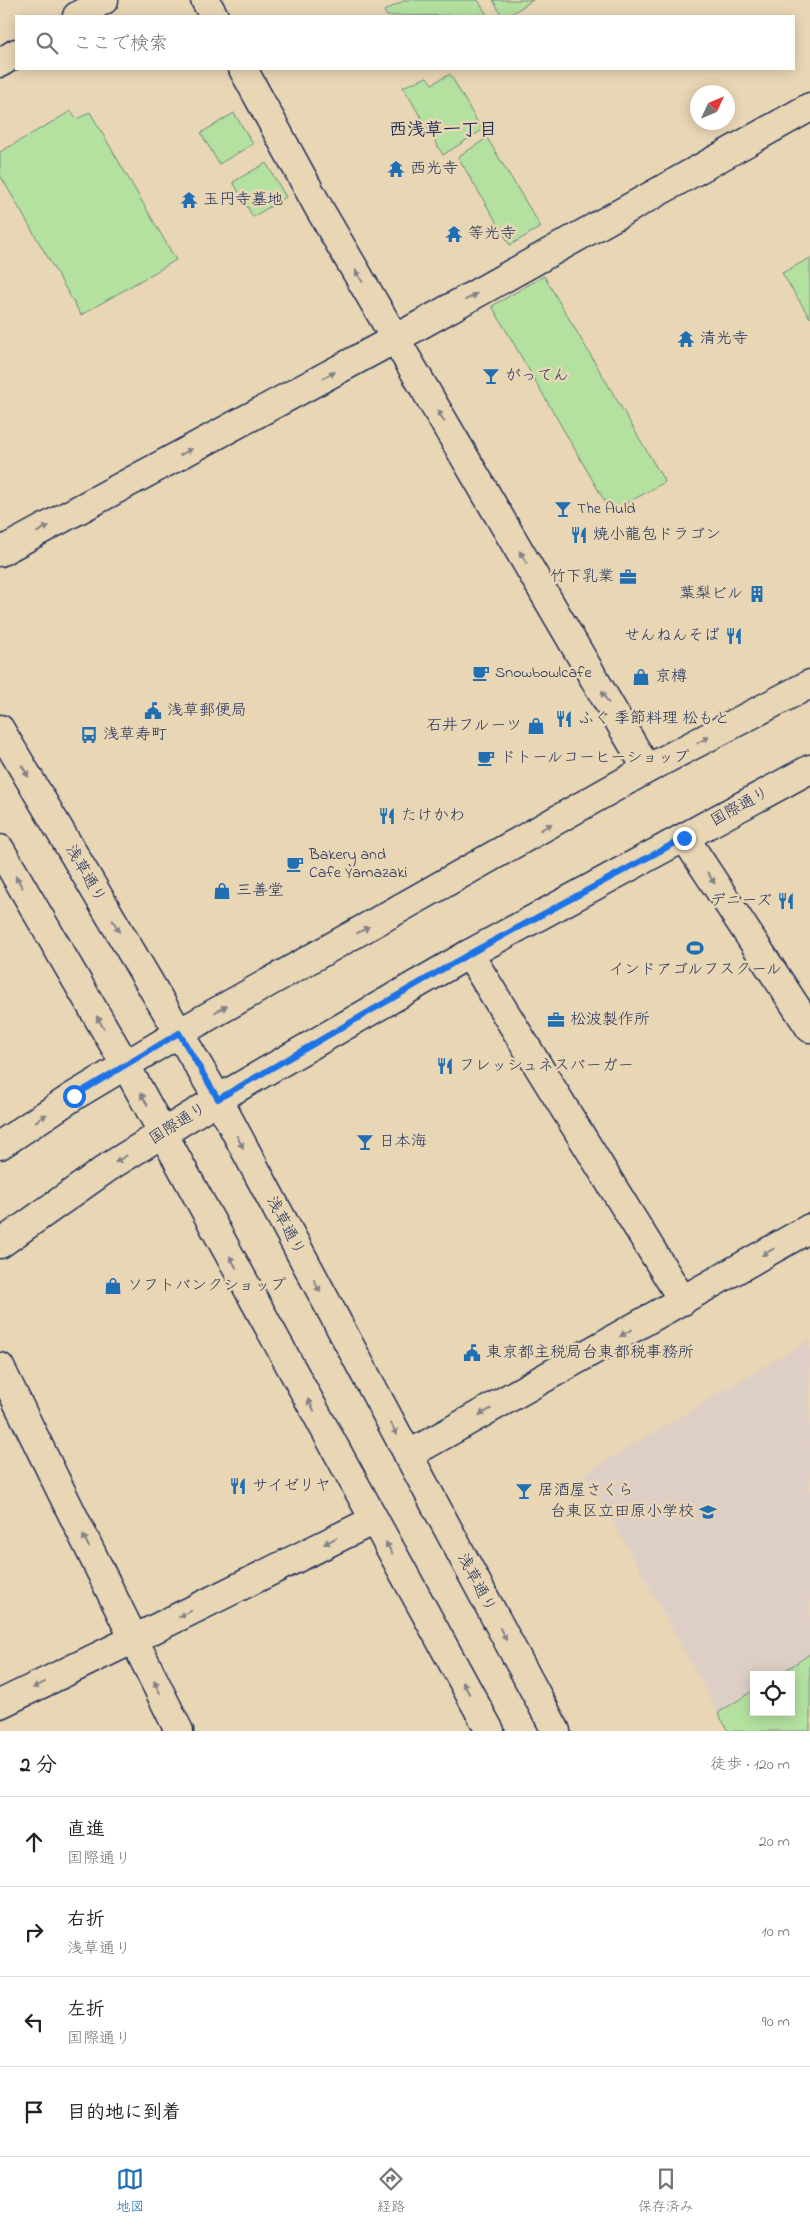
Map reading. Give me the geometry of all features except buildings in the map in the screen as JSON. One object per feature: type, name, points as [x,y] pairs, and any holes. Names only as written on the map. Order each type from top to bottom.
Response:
[{"type":"main road","points":[[80,15],[104,0]]},
{"type":"main road","points":[[206,0],[214,15]]},
{"type":"main road","points":[[0,63],[15,54]]},
{"type":"main road","points":[[244,70],[320,210],[647,769]]},
{"type":"main road","points":[[0,552],[395,339],[810,107]]},
{"type":"main road","points":[[0,1145],[125,1064],[179,1033],[647,769],[810,684]]},
{"type":"main road","name":"浅草通り","points":[[0,728],[218,1099],[556,1731]]},
{"type":"main road","name":"国際通り","points":[[0,1244],[110,1166],[218,1099],[469,954],[810,769]]},
{"type":"main road","points":[[684,838],[810,1028]]},
{"type":"main road","points":[[0,849],[125,1064],[490,1731]]},
{"type":"main road","points":[[469,954],[683,1301]]},
{"type":"main road","points":[[408,1455],[810,1228]]},
{"type":"main road","points":[[0,1367],[178,1731]]},
{"type":"main road","points":[[0,1704],[374,1520]]},
{"type":"shaded area","name":"台東区立田原小学校","points":[[810,1339],[810,1654],[784,1671],[750,1671],[750,1693],[718,1713],[629,1550],[584,1474]]},
{"type":"green space","points":[[405,0],[478,0],[487,15],[386,15],[384,11]]},
{"type":"green space","points":[[493,0],[533,0],[510,15],[501,15]]},
{"type":"green space","points":[[450,74],[482,130],[443,155],[403,87],[427,77],[432,84]]},
{"type":"green space","points":[[71,111],[77,119],[90,112],[176,260],[81,315],[0,175],[0,152]]},
{"type":"green space","points":[[234,113],[253,144],[219,164],[201,133]]},
{"type":"green space","points":[[487,138],[541,227],[510,245],[458,157]]},
{"type":"green space","points":[[266,163],[286,197],[253,217],[233,182]]},
{"type":"green space","points":[[810,258],[810,318],[782,273]]},
{"type":"green space","points":[[544,276],[665,482],[611,512],[492,306]]},
{"type":"green space","points":[[810,1654],[810,1731],[728,1731],[718,1713],[750,1693],[750,1716],[795,1716],[795,1671],[784,1671]]},
{"type":"place","name":"西光寺","points":[[396,169]]},
{"type":"place","name":"玉円寺墓地","points":[[189,200]]},
{"type":"place","name":"等光寺","points":[[454,234]]},
{"type":"place","name":"清光寺","points":[[686,339]]},
{"type":"place","name":"がってん","points":[[491,376]]},
{"type":"place","name":"The Auld","points":[[563,509]]},
{"type":"place","name":"焼小龍包ドラゴン","points":[[579,535]]},
{"type":"place","name":"竹下乳業","points":[[628,577]]},
{"type":"place","name":"葉梨ビル","points":[[757,594]]},
{"type":"place","name":"せんねんそば","points":[[734,636]]},
{"type":"place","name":"Snowbowlcafe","points":[[481,673]]},
{"type":"place","name":"京樽","points":[[641,677]]},
{"type":"place","name":"浅草郵便局","points":[[153,711]]},
{"type":"place","name":"ふぐ 季節料理 松もと","points":[[564,719]]},
{"type":"place","name":"石井フルーツ","points":[[536,726]]},
{"type":"place","name":"浅草寿町","points":[[89,735]]},
{"type":"place","name":"ドトールコーヒーショップ","points":[[486,758]]},
{"type":"place","name":"たけかわ","points":[[387,816]]},
{"type":"place","name":"Bakery and Cafe Yamazaki","points":[[295,864]]},
{"type":"place","name":"三善堂","points":[[222,891]]},
{"type":"place","name":"デニーズ","points":[[786,901]]},
{"type":"place","name":"インドアゴルフスクール","points":[[695,948]]},
{"type":"place","name":"松波製作所","points":[[556,1020]]},
{"type":"place","name":"フレッシュネスバーガー","points":[[445,1066]]},
{"type":"place","name":"日本海","points":[[365,1142]]},
{"type":"place","name":"ソフトバンクショップ","points":[[113,1286]]},
{"type":"place","name":"東京都主税局台東都税事務所","points":[[472,1353]]},
{"type":"place","name":"サイゼリヤ","points":[[238,1486]]},
{"type":"place","name":"居酒屋さくら","points":[[524,1491]]},
{"type":"place","name":"台東区立田原小学校","points":[[708,1512]]},
{"type":"district","name":"西浅草一丁目","points":[[443,131]]},
{"type":"route","points":[[74,1096],[179,1033],[218,1099],[469,954],[684,838]]}]
